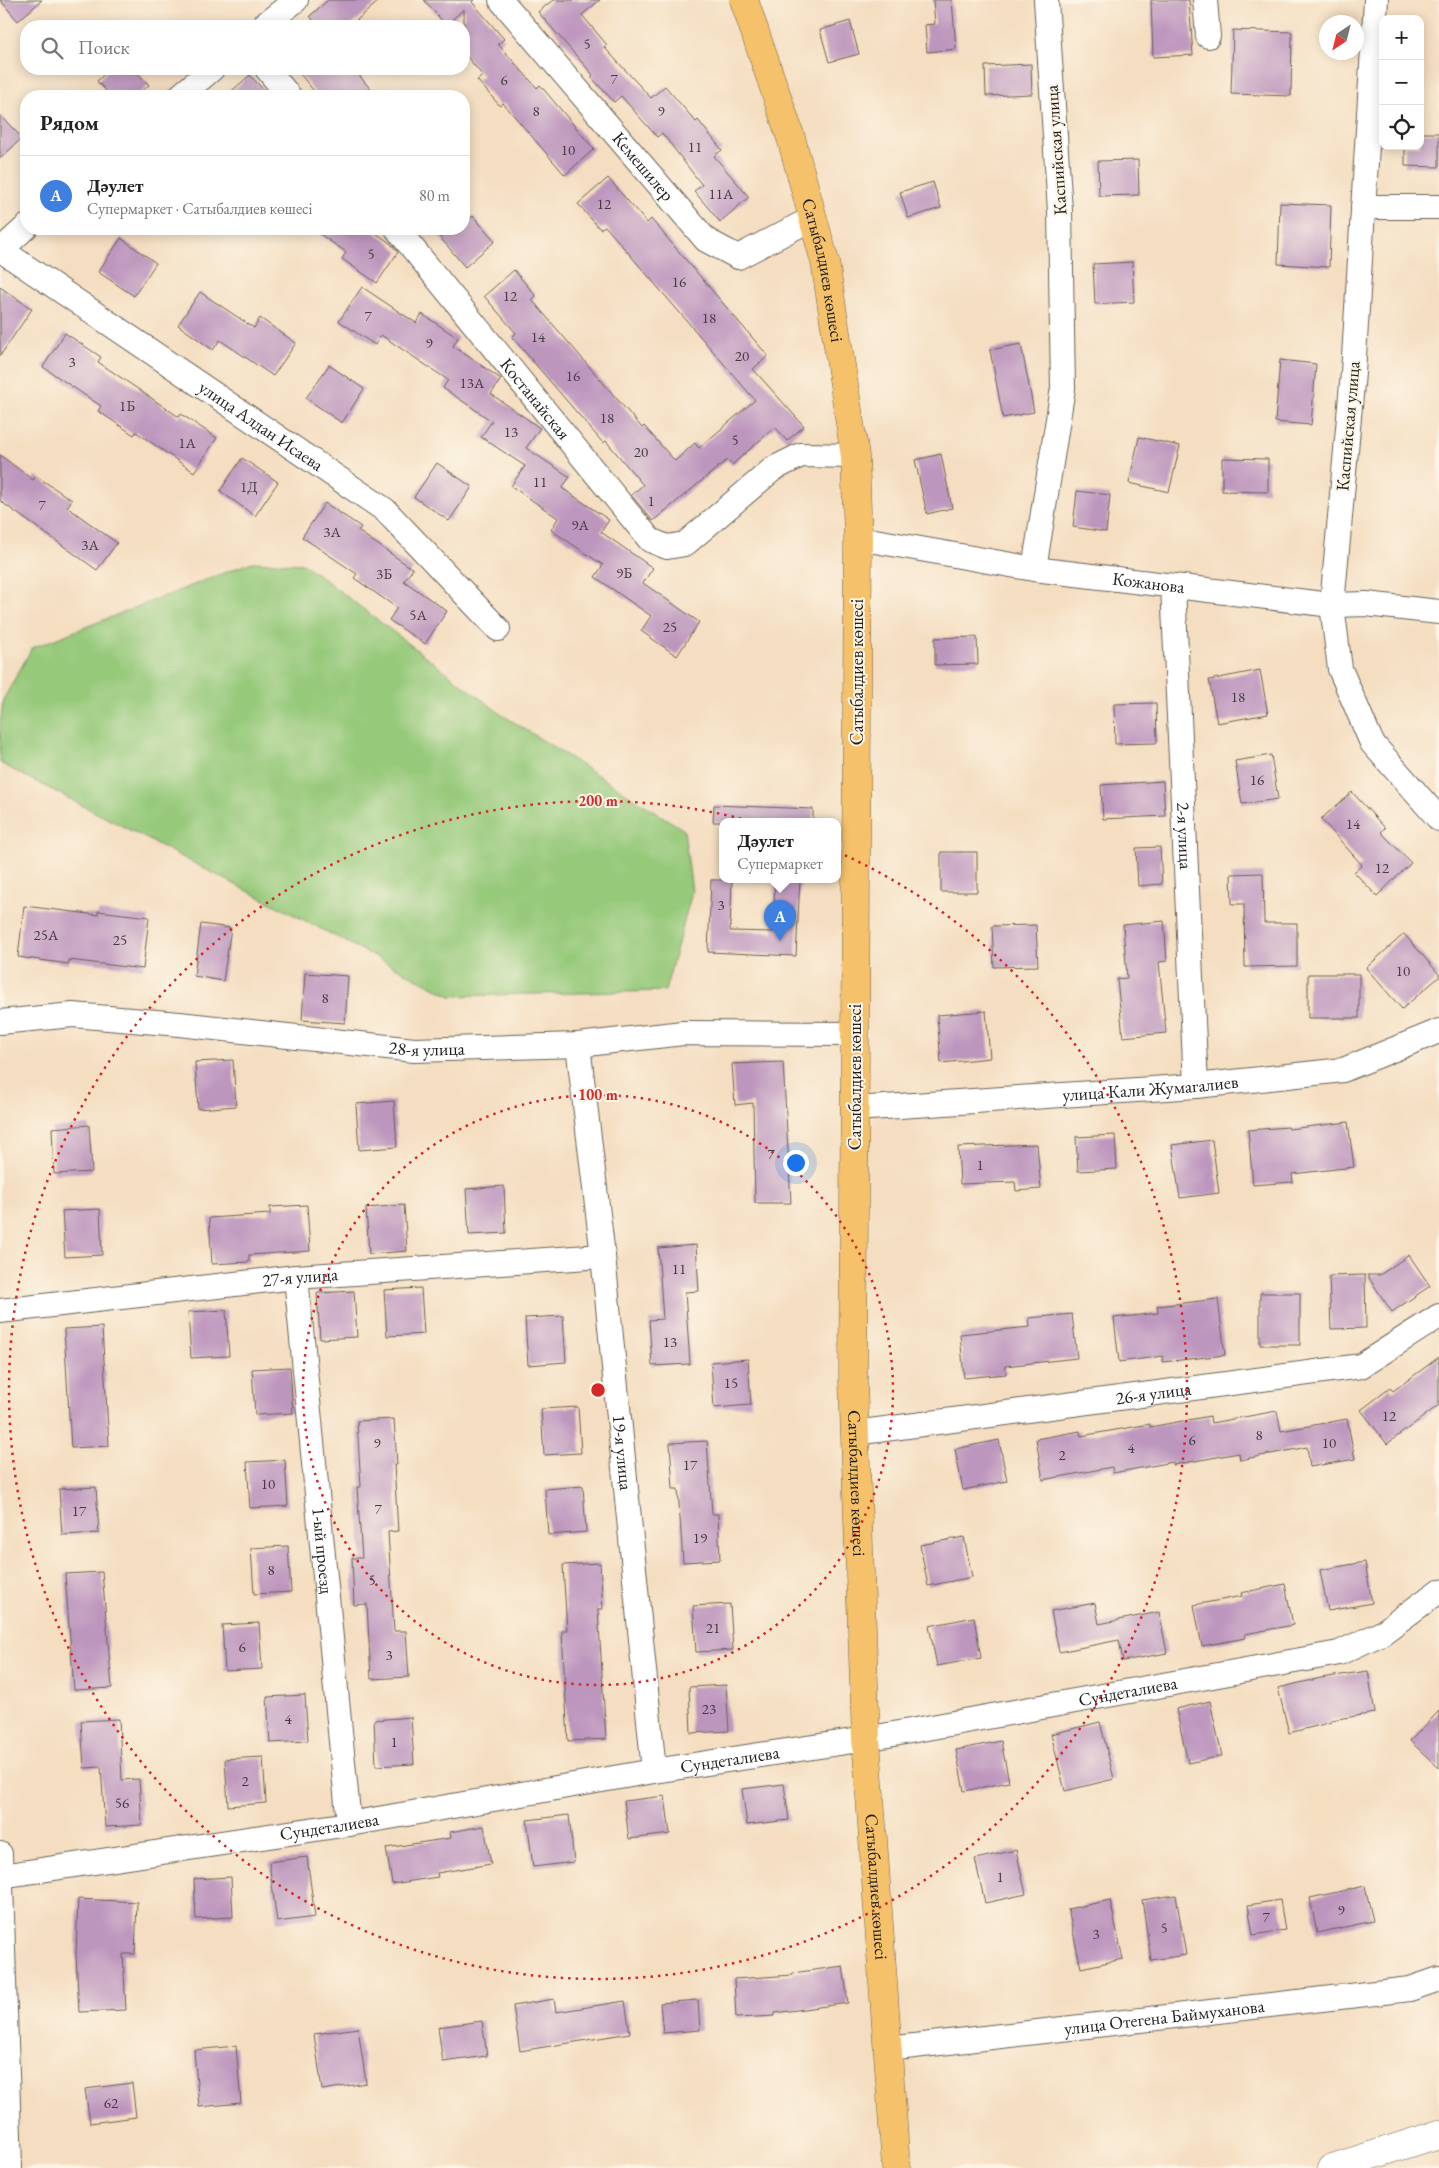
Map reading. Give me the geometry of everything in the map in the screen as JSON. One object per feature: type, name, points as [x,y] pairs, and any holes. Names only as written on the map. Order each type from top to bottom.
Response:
[{"type":"main road","name":"Сатыбалдиев көшесі","points":[[744,0],[791,138],[825,262],[855,456],[858,538],[853,1382],[866,1739],[896,2168]]},
{"type":"street","points":[[271,20],[296,0]]},
{"type":"street","name":"Кемешилер","points":[[501,0],[706,240],[738,257],[813,218]]},
{"type":"street","name":"Каспийская улица","points":[[1034,569],[1063,388],[1060,211],[1046,0]]},
{"type":"street","points":[[1205,0],[1208,36]]},
{"type":"street","name":"Каспийская улица","points":[[1376,0],[1353,372],[1332,605],[1340,669],[1372,743],[1439,819]]},
{"type":"street","points":[[187,90],[205,75]]},
{"type":"street","points":[[272,75],[284,90]]},
{"type":"street","points":[[1362,207],[1439,207]]},
{"type":"street","points":[[1,250],[20,233]]},
{"type":"street","name":"Костанайская","points":[[402,235],[650,540],[667,547],[685,544],[773,469],[801,455],[855,456]]},
{"type":"street","name":"улица Алдан Исаева","points":[[1,250],[384,510],[498,629]]},
{"type":"street","name":"Кожанова","points":[[858,538],[1034,569],[1332,605],[1366,604],[1439,612]]},
{"type":"street","name":"2-я улица","points":[[1173,586],[1196,1086]]},
{"type":"street","name":"28-я улица","points":[[0,1022],[73,1015],[178,1024],[414,1050],[578,1045],[683,1033],[855,1034]]},
{"type":"street","name":"улица Кали Жумагалиев","points":[[855,1109],[1196,1086],[1343,1070],[1439,1031]]},
{"type":"street","name":"19-я улица","points":[[578,1045],[603,1256],[654,1771]]},
{"type":"street","name":"27-я улица","points":[[0,1311],[296,1276],[603,1256]]},
{"type":"street","name":"1-ый проезд","points":[[296,1276],[349,1824]]},
{"type":"street","name":"26-я улица","points":[[855,1433],[1360,1366],[1439,1316]]},
{"type":"street","name":"Сундеталиева","points":[[0,1865],[349,1824],[654,1771],[866,1739],[1339,1653],[1382,1634],[1439,1592]]},
{"type":"street","points":[[0,1865],[10,2168]]},
{"type":"street","name":"улица Отегена Баймуханова","points":[[888,2049],[1410,1989],[1439,1979]]},
{"type":"street","points":[[1332,2168],[1439,2134]]},
{"type":"green space","points":[[252,562],[304,564],[501,714],[684,830],[692,892],[665,991],[451,996],[0,763],[0,726],[3,700],[32,648]]},
{"type":"building","points":[[0,0],[42,0],[18,21]]},
{"type":"building","points":[[328,0],[380,0],[357,20],[313,20],[310,16]]},
{"type":"building","points":[[424,0],[474,0],[472,2],[504,39],[498,44],[537,88],[540,85],[594,149],[565,175],[503,103],[500,106],[477,80],[483,76],[470,60],[470,20],[464,20],[464,9],[452,20],[442,20]]},
{"type":"building","points":[[553,0],[600,0],[582,15],[607,45],[604,47],[651,98],[665,86],[696,122],[698,120],[722,150],[714,156],[749,197],[720,222],[694,191],[702,185],[662,133],[657,137],[621,96],[614,102],[538,12]]},
{"type":"building","points":[[933,0],[952,0],[956,49],[927,52],[925,25],[935,24]]},
{"type":"building","points":[[1151,0],[1189,0],[1193,55],[1153,57]]},
{"type":"building","points":[[850,21],[859,54],[829,62],[820,30]]},
{"type":"building","points":[[1233,30],[1292,32],[1291,96],[1231,94]]},
{"type":"building","points":[[1031,64],[1032,94],[986,96],[985,66]]},
{"type":"building","points":[[104,75],[140,75],[149,85],[144,90],[105,90],[97,81]]},
{"type":"building","points":[[250,75],[264,90],[233,90]]},
{"type":"building","points":[[301,75],[359,75],[371,90],[313,90]]},
{"type":"building","points":[[0,115],[20,136],[20,140],[0,159]]},
{"type":"building","points":[[1424,133],[1439,133],[1439,167],[1405,166],[1405,150],[1424,150]]},
{"type":"building","points":[[1138,160],[1139,195],[1099,196],[1098,161]]},
{"type":"building","points":[[608,178],[647,223],[651,219],[768,356],[753,369],[804,426],[787,441],[775,427],[732,465],[727,460],[653,521],[631,495],[643,485],[606,441],[603,443],[512,337],[516,333],[484,296],[514,270],[536,296],[532,300],[642,428],[644,426],[675,461],[695,443],[699,448],[755,400],[605,226],[600,229],[578,204]]},
{"type":"building","points":[[933,182],[941,208],[908,218],[900,192]]},
{"type":"building","points":[[1280,203],[1331,205],[1329,267],[1278,264]]},
{"type":"building","points":[[473,216],[495,241],[465,267],[438,235],[470,235],[470,219]]},
{"type":"building","points":[[321,235],[379,235],[390,243],[398,252],[377,283],[342,259],[346,252]]},
{"type":"building","points":[[121,238],[156,263],[134,296],[98,272]]},
{"type":"building","points":[[1132,262],[1134,302],[1095,304],[1093,264]]},
{"type":"building","points":[[0,287],[32,309],[0,356]]},
{"type":"building","points":[[362,287],[416,323],[422,314],[458,338],[453,346],[501,379],[491,394],[540,428],[526,448],[570,477],[562,488],[609,520],[601,532],[653,568],[643,583],[699,622],[677,656],[641,631],[651,616],[595,577],[603,565],[551,530],[558,518],[511,486],[525,466],[481,437],[492,421],[443,388],[448,380],[381,335],[375,345],[339,321]]},
{"type":"building","points":[[200,292],[254,328],[260,318],[296,343],[273,376],[220,340],[213,350],[178,325]]},
{"type":"building","points":[[65,333],[101,357],[98,362],[179,417],[181,414],[217,438],[194,472],[136,432],[134,435],[98,411],[101,406],[43,367]]},
{"type":"building","points":[[1021,344],[1034,412],[1003,418],[990,350]]},
{"type":"building","points":[[1280,360],[1316,364],[1311,425],[1275,422]]},
{"type":"building","points":[[329,365],[364,389],[342,423],[306,398]]},
{"type":"building","points":[[1139,437],[1180,446],[1169,492],[1129,483]]},
{"type":"building","points":[[941,454],[952,508],[927,514],[915,460]]},
{"type":"building","points":[[0,455],[33,480],[36,476],[72,500],[67,507],[117,543],[97,570],[0,501]]},
{"type":"building","points":[[242,458],[278,482],[255,516],[220,491]]},
{"type":"building","points":[[1222,458],[1268,459],[1268,492],[1222,491]]},
{"type":"building","points":[[437,463],[472,487],[449,521],[414,497]]},
{"type":"building","points":[[1077,491],[1110,495],[1106,532],[1073,527]]},
{"type":"building","points":[[325,503],[361,527],[358,531],[413,569],[404,581],[447,611],[425,644],[389,620],[397,608],[354,578],[357,574],[302,537]]},
{"type":"building","points":[[977,637],[978,664],[935,665],[935,638]]},
{"type":"building","points":[[1260,670],[1268,714],[1217,723],[1209,680]]},
{"type":"building","points":[[1156,703],[1157,743],[1115,744],[1114,704]]},
{"type":"building","points":[[1271,755],[1278,799],[1242,804],[1235,761]]},
{"type":"building","points":[[1163,781],[1165,816],[1103,819],[1101,785]]},
{"type":"building","points":[[1352,792],[1385,828],[1381,832],[1411,863],[1377,896],[1354,872],[1362,865],[1321,819]]},
{"type":"building","points":[[714,805],[813,809],[813,818],[719,818],[719,822],[713,822]]},
{"type":"building","points":[[1160,847],[1162,884],[1138,886],[1136,848]]},
{"type":"building","points":[[941,852],[977,852],[977,892],[941,892]]},
{"type":"building","points":[[1263,873],[1264,923],[1297,923],[1297,966],[1245,967],[1244,904],[1232,904],[1231,874]]},
{"type":"building","points":[[711,880],[719,880],[719,883],[732,883],[730,931],[773,932],[775,883],[800,883],[796,956],[708,952]]},
{"type":"building","points":[[24,906],[98,915],[98,911],[149,917],[143,969],[69,960],[69,964],[18,957]]},
{"type":"building","points":[[1164,921],[1167,961],[1159,962],[1166,1033],[1123,1037],[1117,979],[1127,978],[1123,925]]},
{"type":"building","points":[[201,924],[231,928],[223,981],[194,976]]},
{"type":"building","points":[[1036,925],[1038,966],[994,967],[992,926]]},
{"type":"building","points":[[1404,934],[1439,974],[1439,977],[1402,1009],[1366,968]]},
{"type":"building","points":[[305,973],[348,976],[345,1023],[302,1020]]},
{"type":"building","points":[[1308,974],[1359,974],[1359,1018],[1308,1018]]},
{"type":"building","points":[[986,1011],[990,1058],[941,1063],[937,1015]]},
{"type":"building","points":[[233,1060],[236,1106],[198,1109],[195,1062]]},
{"type":"building","points":[[783,1062],[791,1203],[755,1203],[753,1103],[735,1105],[732,1064]]},
{"type":"building","points":[[394,1101],[397,1147],[359,1150],[356,1104]]},
{"type":"building","points":[[1348,1122],[1354,1167],[1292,1174],[1293,1182],[1253,1185],[1248,1130],[1288,1127],[1289,1129]]},
{"type":"building","points":[[89,1125],[92,1172],[54,1174],[52,1128]]},
{"type":"building","points":[[1115,1135],[1117,1169],[1078,1171],[1076,1137]]},
{"type":"building","points":[[1212,1140],[1219,1193],[1180,1198],[1172,1145]]},
{"type":"building","points":[[1037,1144],[1041,1189],[1016,1191],[1015,1182],[960,1184],[958,1147]]},
{"type":"building","points":[[504,1186],[506,1233],[469,1235],[466,1189]]},
{"type":"building","points":[[307,1205],[310,1251],[249,1255],[249,1262],[212,1264],[209,1218],[270,1214],[270,1207]]},
{"type":"building","points":[[404,1205],[407,1251],[369,1254],[366,1208]]},
{"type":"building","points":[[100,1209],[102,1255],[65,1257],[62,1211]]},
{"type":"building","points":[[696,1245],[699,1291],[685,1292],[690,1364],[652,1366],[649,1320],[663,1319],[658,1248]]},
{"type":"building","points":[[1409,1255],[1430,1286],[1392,1312],[1367,1275],[1380,1275]]},
{"type":"building","points":[[1365,1275],[1366,1328],[1331,1329],[1329,1276]]},
{"type":"building","points":[[421,1288],[424,1334],[387,1336],[384,1290]]},
{"type":"building","points":[[354,1291],[357,1337],[320,1339],[317,1293]]},
{"type":"building","points":[[1260,1293],[1300,1293],[1300,1345],[1260,1345]]},
{"type":"building","points":[[1218,1299],[1225,1355],[1163,1362],[1163,1356],[1119,1362],[1114,1318],[1158,1313],[1157,1306]]},
{"type":"building","points":[[226,1310],[229,1356],[191,1358],[188,1312]]},
{"type":"building","points":[[1072,1314],[1077,1358],[1005,1366],[1006,1374],[964,1378],[960,1334],[1030,1327],[1029,1318]]},
{"type":"building","points":[[563,1316],[566,1362],[528,1365],[525,1318]]},
{"type":"building","points":[[102,1327],[109,1446],[71,1448],[64,1329]]},
{"type":"building","points":[[1439,1357],[1439,1405],[1387,1444],[1361,1410],[1390,1388],[1393,1391]]},
{"type":"building","points":[[748,1359],[751,1405],[714,1408],[711,1362]]},
{"type":"building","points":[[290,1367],[293,1413],[255,1415],[252,1369]]},
{"type":"building","points":[[578,1407],[581,1453],[544,1455],[541,1409]]},
{"type":"building","points":[[1277,1411],[1281,1431],[1347,1419],[1355,1459],[1310,1467],[1307,1447],[1240,1460],[1239,1453],[1173,1465],[1173,1462],[1113,1473],[1112,1467],[1043,1480],[1036,1439],[1080,1431],[1081,1436],[1150,1424],[1150,1427],[1210,1416],[1211,1423]]},
{"type":"building","points":[[394,1419],[397,1465],[394,1465],[398,1531],[388,1532],[394,1631],[406,1631],[409,1677],[371,1679],[367,1604],[354,1605],[352,1558],[362,1558],[357,1487],[361,1487],[357,1421]]},
{"type":"building","points":[[999,1440],[1007,1481],[963,1490],[955,1449]]},
{"type":"building","points":[[707,1441],[712,1514],[718,1514],[720,1560],[683,1562],[678,1489],[673,1489],[670,1443]]},
{"type":"building","points":[[285,1460],[288,1506],[250,1508],[247,1462]]},
{"type":"building","points":[[583,1486],[586,1532],[548,1535],[545,1489]]},
{"type":"building","points":[[96,1487],[99,1533],[62,1535],[59,1489]]},
{"type":"building","points":[[964,1537],[972,1577],[928,1586],[920,1545]]},
{"type":"building","points":[[288,1546],[291,1592],[254,1594],[251,1548]]},
{"type":"building","points":[[1365,1562],[1372,1603],[1328,1611],[1320,1570]]},
{"type":"building","points":[[600,1563],[603,1609],[598,1609],[606,1739],[568,1741],[562,1631],[567,1631],[563,1565]]},
{"type":"building","points":[[102,1572],[112,1688],[74,1690],[65,1574]]},
{"type":"building","points":[[1285,1584],[1293,1625],[1245,1634],[1246,1638],[1202,1646],[1194,1605],[1242,1596],[1241,1593]]},
{"type":"building","points":[[1095,1603],[1099,1624],[1159,1612],[1167,1653],[1123,1661],[1119,1640],[1059,1652],[1051,1611]]},
{"type":"building","points":[[730,1604],[733,1650],[696,1652],[693,1606]]},
{"type":"building","points":[[974,1617],[981,1658],[937,1666],[929,1626]]},
{"type":"building","points":[[259,1623],[262,1669],[225,1671],[222,1625]]},
{"type":"building","points":[[1368,1671],[1375,1713],[1331,1720],[1332,1722],[1289,1733],[1278,1688],[1321,1678]]},
{"type":"building","points":[[726,1685],[729,1731],[691,1733],[689,1687]]},
{"type":"building","points":[[305,1695],[308,1741],[270,1743],[267,1697]]},
{"type":"building","points":[[1210,1701],[1222,1756],[1188,1763],[1176,1709]]},
{"type":"building","points":[[1439,1711],[1439,1768],[1410,1741]]},
{"type":"building","points":[[411,1717],[414,1764],[376,1766],[374,1720]]},
{"type":"building","points":[[119,1719],[122,1780],[139,1779],[142,1825],[105,1827],[101,1767],[84,1768],[81,1721]]},
{"type":"building","points":[[1100,1722],[1114,1779],[1065,1791],[1051,1734]]},
{"type":"building","points":[[1001,1741],[1009,1782],[964,1791],[956,1750]]},
{"type":"building","points":[[263,1757],[266,1803],[228,1806],[225,1759]]},
{"type":"building","points":[[784,1784],[789,1820],[747,1825],[742,1789]]},
{"type":"building","points":[[665,1796],[670,1834],[629,1839],[624,1801]]},
{"type":"building","points":[[569,1815],[574,1862],[533,1867],[527,1820]]},
{"type":"building","points":[[484,1826],[491,1864],[437,1873],[438,1877],[392,1884],[386,1848],[451,1838],[450,1832]]},
{"type":"building","points":[[1016,1850],[1026,1894],[985,1903],[975,1859]]},
{"type":"building","points":[[307,1857],[315,1917],[277,1922],[269,1862]]},
{"type":"building","points":[[231,1877],[233,1917],[196,1919],[194,1879]]},
{"type":"building","points":[[1365,1886],[1373,1921],[1317,1933],[1310,1898]]},
{"type":"building","points":[[1176,1895],[1186,1955],[1151,1960],[1142,1900]]},
{"type":"building","points":[[78,1899],[137,1902],[135,1954],[123,1954],[126,2010],[79,2012],[76,1956]]},
{"type":"building","points":[[1110,1900],[1123,1959],[1081,1968],[1068,1909]]},
{"type":"building","points":[[1280,1900],[1285,1930],[1253,1935],[1248,1905]]},
{"type":"building","points":[[843,1966],[848,2003],[775,2013],[775,2016],[736,2018],[734,1979],[793,1975],[793,1973]]},
{"type":"building","points":[[554,1999],[556,2012],[625,2001],[630,2033],[520,2051],[513,2006]]},
{"type":"building","points":[[698,2000],[700,2030],[663,2033],[660,2003]]},
{"type":"building","points":[[482,2021],[487,2056],[443,2062],[438,2027]]},
{"type":"building","points":[[358,2028],[366,2083],[322,2090],[314,2034]]},
{"type":"building","points":[[236,2046],[241,2103],[199,2107],[194,2050]]},
{"type":"building","points":[[132,2083],[136,2117],[90,2123],[85,2089]]},
{"type":"place","name":"Дәулет","points":[[780,941]]}]
